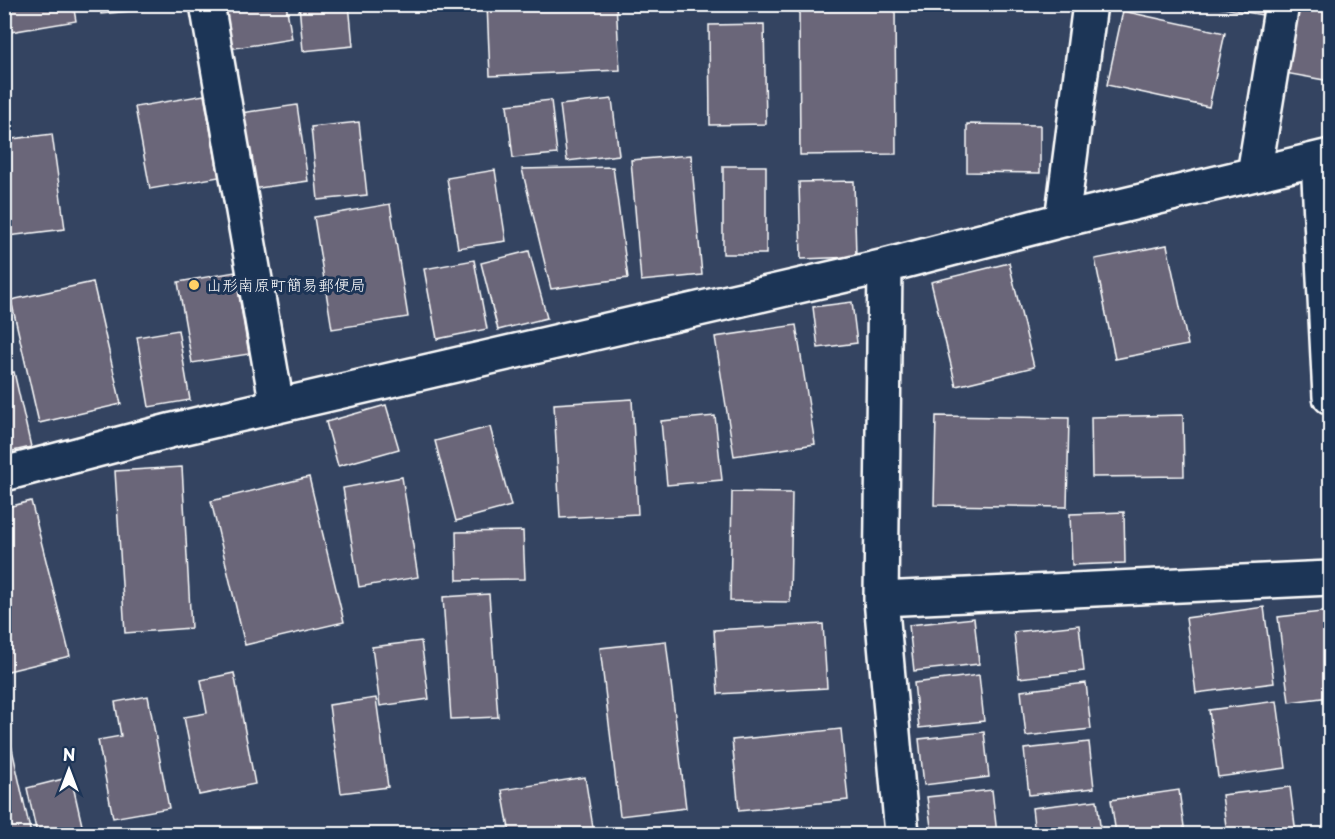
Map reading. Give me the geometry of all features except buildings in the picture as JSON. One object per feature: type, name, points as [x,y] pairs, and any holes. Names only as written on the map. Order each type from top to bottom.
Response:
[{"type":"lane","points":[[207,4],[277,406]]},
{"type":"lane","points":[[1062,220],[1090,4]]},
{"type":"lane","points":[[1254,174],[1282,4]]},
{"type":"lane","points":[[4,474],[173,430],[885,266],[1062,220],[1324,157],[1330,397]]},
{"type":"lane","points":[[885,266],[881,599],[902,834]]},
{"type":"lane","points":[[881,599],[1330,578]]},
{"type":"place","name":"山形南原町簡易郵便局","points":[[194,285]]}]
